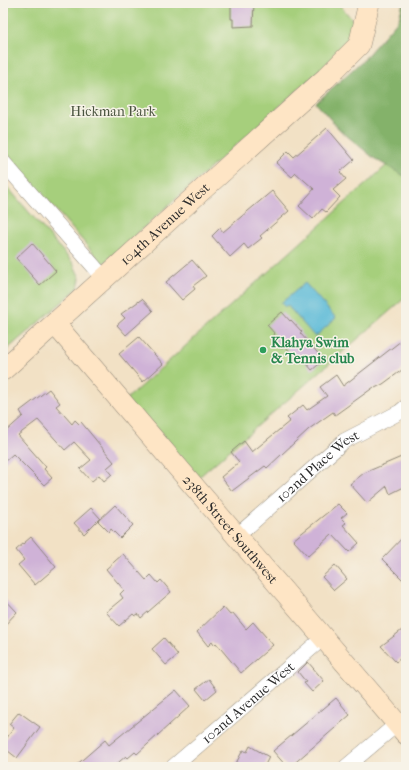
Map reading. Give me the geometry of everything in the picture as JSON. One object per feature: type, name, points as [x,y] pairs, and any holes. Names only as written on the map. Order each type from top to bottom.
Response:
[{"type":"street","name":"104th Avenue West","points":[[3,370],[326,78],[359,45],[370,3]]},
{"type":"street","points":[[3,162],[104,278]]},
{"type":"street","name":"238th Street Southwest","points":[[55,324],[402,729]]},
{"type":"street","name":"102nd Place West","points":[[237,536],[344,441],[400,412],[406,407]]},
{"type":"street","name":"102nd Avenue West","points":[[173,767],[323,638]]},
{"type":"street","points":[[346,767],[402,729]]},
{"type":"green space","name":"Hickman Park","points":[[10,3],[338,3],[357,25],[349,41],[336,56],[103,264],[3,149],[3,9]]},
{"type":"green space","points":[[403,3],[406,3],[406,177],[375,159],[340,130],[316,103],[363,60],[399,19]]},
{"type":"green space","name":"Klahya Swim & Tennis club","points":[[406,148],[406,297],[192,483],[122,403]]},
{"type":"green space","points":[[3,182],[73,263],[80,278],[78,288],[3,353]]},
{"type":"water","points":[[305,283],[336,318],[315,337],[287,305],[285,307],[281,303]]},
{"type":"building","points":[[231,3],[254,3],[253,26],[233,27],[233,19],[231,19]]},
{"type":"building","points":[[327,128],[354,160],[340,172],[346,179],[333,190],[340,197],[326,212],[322,209],[313,219],[299,206],[314,189],[296,173],[292,177],[276,163],[288,151],[294,157]]},
{"type":"building","points":[[272,191],[289,211],[260,236],[262,238],[248,249],[244,244],[230,257],[212,236],[220,228],[223,232]]},
{"type":"building","points":[[32,243],[56,271],[40,285],[16,258]]},
{"type":"building","points":[[192,260],[206,276],[193,286],[195,289],[182,300],[166,282]]},
{"type":"building","points":[[142,299],[153,311],[126,335],[117,325],[125,318],[121,314]]},
{"type":"building","points":[[282,312],[302,332],[300,333],[324,360],[312,370],[302,358],[298,361],[285,346],[282,349],[271,337],[275,334],[267,325]]},
{"type":"building","points":[[139,337],[163,364],[143,382],[119,354]]},
{"type":"building","points":[[406,337],[406,366],[402,370],[383,384],[375,388],[374,387],[335,415],[333,412],[309,429],[267,468],[265,466],[232,491],[221,477],[239,462],[231,452],[244,441],[252,452],[290,421],[287,418],[303,405],[307,410],[327,396],[320,387],[336,375],[343,386]]},
{"type":"building","points":[[49,389],[60,403],[56,406],[72,424],[75,420],[79,424],[81,422],[114,462],[107,468],[112,474],[104,481],[99,475],[92,481],[90,480],[80,469],[91,460],[74,442],[65,450],[38,420],[18,435],[46,467],[44,469],[52,478],[44,485],[13,454],[3,463],[3,434],[23,416],[20,411]]},
{"type":"building","points":[[406,455],[406,486],[390,494],[387,486],[367,503],[350,484],[364,473]]},
{"type":"building","points":[[338,504],[347,513],[341,518],[346,523],[343,525],[359,543],[349,552],[332,534],[308,556],[293,540]]},
{"type":"building","points":[[115,505],[133,525],[120,538],[111,529],[109,532],[98,521]]},
{"type":"building","points":[[91,508],[100,518],[84,534],[74,523]]},
{"type":"building","points":[[406,534],[406,583],[382,559]]},
{"type":"building","points":[[31,537],[56,567],[35,585],[18,565],[24,560],[16,550]]},
{"type":"building","points":[[123,554],[146,580],[151,575],[158,583],[161,580],[171,592],[141,618],[138,614],[135,616],[133,614],[119,626],[106,612],[123,598],[120,594],[124,590],[106,569]]},
{"type":"building","points":[[335,565],[347,579],[334,590],[322,577]]},
{"type":"building","points":[[3,597],[17,612],[3,627]]},
{"type":"building","points":[[223,607],[230,615],[233,613],[246,629],[253,622],[273,645],[241,673],[216,643],[214,645],[212,642],[208,646],[197,632]]},
{"type":"building","points":[[406,627],[406,654],[396,662],[381,646]]},
{"type":"building","points":[[164,638],[178,655],[166,665],[152,649]]},
{"type":"building","points":[[308,662],[324,681],[312,692],[304,683],[306,682],[298,672]]},
{"type":"building","points":[[209,679],[217,690],[205,700],[196,689]]},
{"type":"building","points":[[176,690],[190,706],[137,754],[135,752],[128,758],[126,756],[113,767],[74,767],[105,740],[109,745]]},
{"type":"building","points":[[336,698],[350,715],[290,767],[287,767],[273,751]]},
{"type":"building","points":[[19,712],[40,727],[17,758],[3,747],[3,743],[14,728],[9,724]]},
{"type":"building","points":[[250,746],[269,757],[264,767],[234,767],[243,750],[247,752]]},
{"type":"place","name":"Klahya Swim & Tennis club","points":[[263,350]]}]
